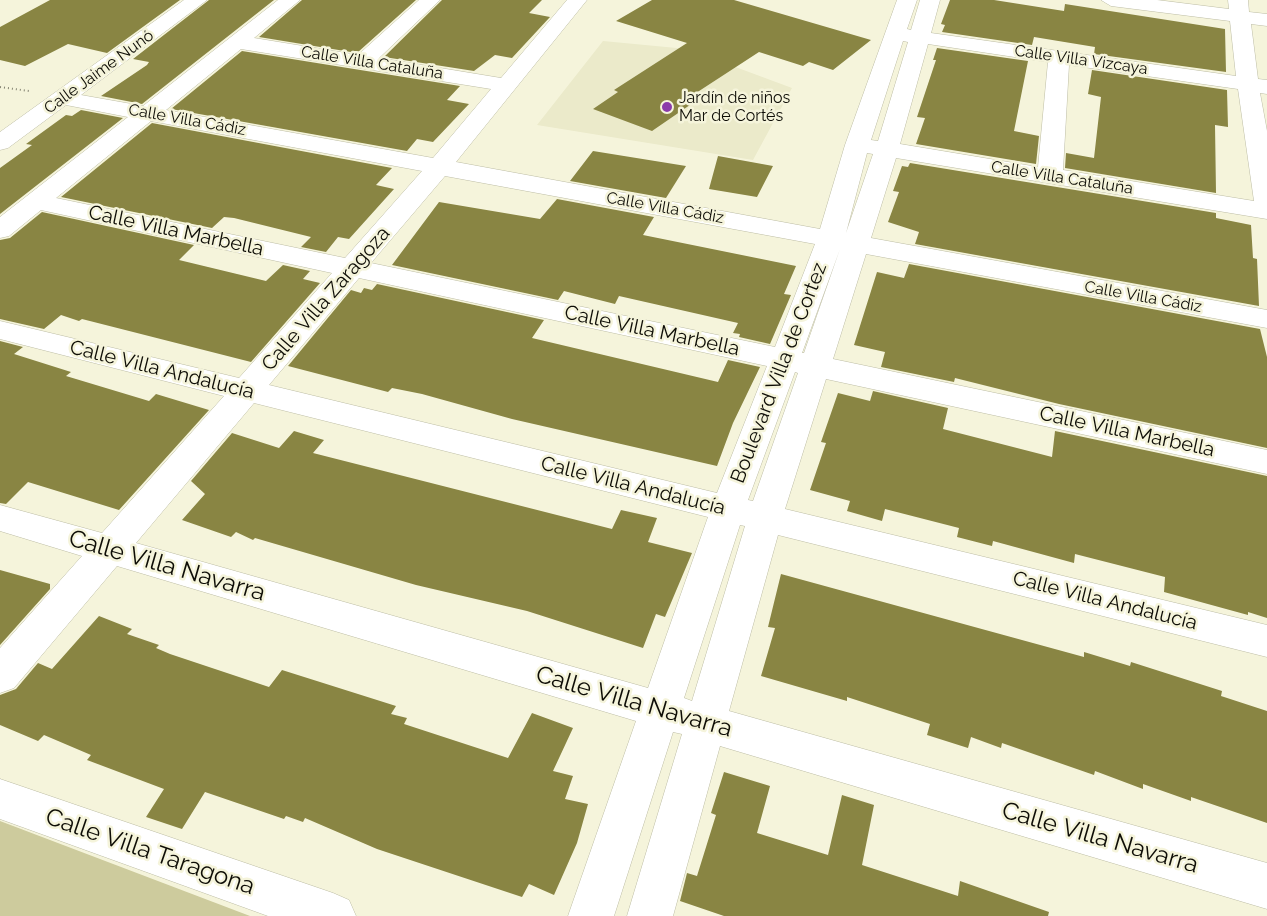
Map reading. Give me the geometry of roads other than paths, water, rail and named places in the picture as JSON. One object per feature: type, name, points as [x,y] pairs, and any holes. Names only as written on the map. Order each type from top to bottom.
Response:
[{"type":"street","name":"Calle Jaime Nunó","points":[[0,143],[197,0]]},
{"type":"street","points":[[0,230],[290,0]]},
{"type":"street","points":[[363,62],[430,0]]},
{"type":"street","name":"Calle Villa Zaragoza","points":[[0,676],[439,167],[577,0]]},
{"type":"street","name":"Boulevard Villa de Cortez","points":[[907,0],[908,36]]},
{"type":"street","name":"Boulevard Villa de Cortez","points":[[650,916],[765,518],[817,366],[844,241],[872,147],[908,36],[930,0]]},
{"type":"street","points":[[1111,0],[1240,8],[1267,20]]},
{"type":"street","points":[[1240,8],[1257,85],[1267,206]]},
{"type":"street","name":"Calle Villa Vizcaya","points":[[908,36],[1257,85]]},
{"type":"street","name":"Calle Villa Cataluña","points":[[238,42],[506,85]]},
{"type":"street","points":[[1050,176],[1059,57]]},
{"type":"street","name":"Calle Villa Cádiz","points":[[63,98],[1267,319]]},
{"type":"street","name":"Calle Villa Cataluña","points":[[872,147],[1267,211]]},
{"type":"street","name":"Calle Villa Marbella","points":[[36,201],[1267,462]]},
{"type":"street","name":"Boulevard Villa de Cortez","points":[[591,916],[728,509],[783,359],[844,241]]},
{"type":"street","name":"Calle Villa Andalucía","points":[[0,330],[1267,641]]},
{"type":"street","name":"Calle Villa Navarra","points":[[0,518],[1267,886]]},
{"type":"street","name":"Calle Villa Taragona","points":[[0,799],[333,916]]},
{"type":"place","name":"Jardín de niños Mar de Cortés","points":[[667,107]]}]
